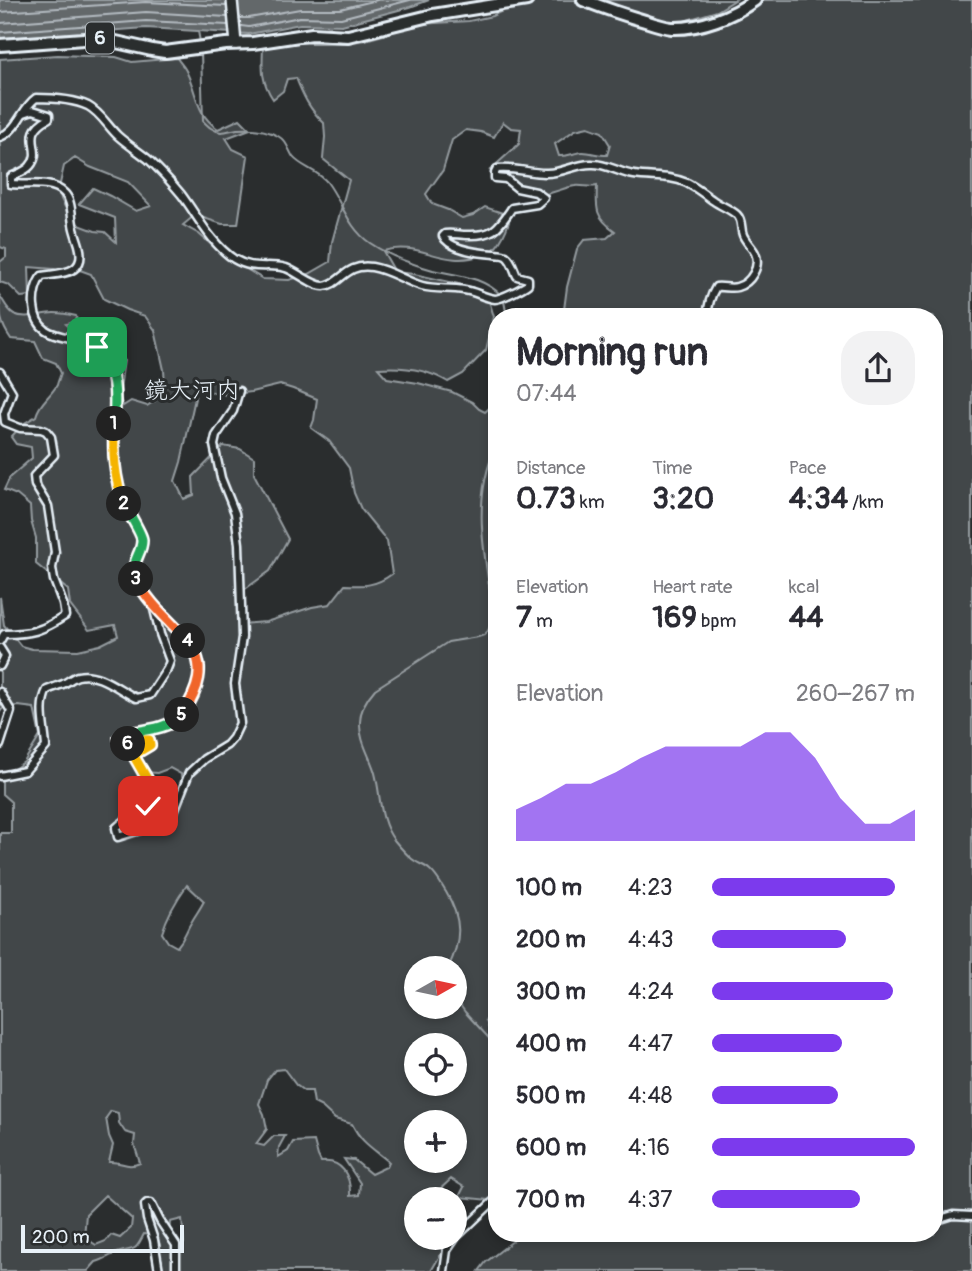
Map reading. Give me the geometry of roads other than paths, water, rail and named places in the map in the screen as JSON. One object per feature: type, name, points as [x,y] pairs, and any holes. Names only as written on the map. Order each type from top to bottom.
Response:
[{"type":"main road","points":[[232,0],[235,41]]},
{"type":"main road","name":"6","points":[[0,45],[98,38],[158,51],[176,51],[235,41],[253,43],[312,34],[348,36],[433,15],[527,0]]},
{"type":"main road","points":[[583,0],[672,28],[715,20],[755,0]]},
{"type":"street","points":[[0,137],[10,132],[36,97],[89,106],[117,135],[150,161],[233,258],[261,267],[290,269],[324,286],[353,268],[368,266],[382,269],[424,287],[464,289],[495,299],[522,289],[528,284],[528,279],[517,276],[509,258],[503,254],[452,246],[443,236],[450,233],[468,236],[494,231],[512,208],[537,204],[544,198],[536,192],[517,188],[506,179],[495,178],[497,169],[543,174],[592,164],[631,175],[669,177],[687,183],[735,214],[740,219],[743,235],[755,254],[758,264],[748,280],[740,287],[716,287],[708,308]]},
{"type":"street","points":[[24,113],[33,110],[50,116],[36,127],[32,136],[35,155],[33,164],[11,177],[11,184],[48,186],[65,193],[82,258],[74,270],[42,276],[38,281],[34,297],[36,316],[47,331],[97,347],[109,365],[116,399],[113,446],[118,487],[142,543],[133,567],[135,576],[141,589],[191,644],[199,658],[200,668],[195,691],[181,717],[164,726],[123,734],[119,738],[125,745],[149,740],[150,745],[135,754],[135,758],[155,796],[153,802],[125,819],[116,828],[118,836],[159,824],[173,814],[189,773],[204,758],[227,745],[240,723],[235,684],[242,637],[239,544],[235,513],[221,478],[214,444],[216,436],[233,411],[239,391]]},
{"type":"street","points":[[0,372],[12,392],[4,414],[5,422],[20,428],[47,431],[51,438],[54,455],[34,476],[35,485],[48,506],[55,552],[52,568],[65,616],[39,631],[4,634],[0,641]]},
{"type":"street","points":[[0,776],[25,771],[46,747],[42,707],[43,696],[47,690],[77,676],[85,676],[109,683],[136,698],[150,695],[155,690],[170,661],[153,603]]},
{"type":"street","points":[[0,649],[5,656],[0,666]]},
{"type":"street","points":[[0,692],[10,711],[0,745]]},
{"type":"street","points":[[159,1271],[147,1219],[147,1203],[151,1203],[176,1245],[176,1271]]},
{"type":"street","points":[[444,1271],[447,1250],[451,1244],[488,1207]]},
{"type":"street","points":[[943,1218],[953,1215],[972,1216]]},
{"type":"water","points":[[0,0],[429,0],[342,25],[300,24],[249,34],[146,28],[0,39]]},
{"type":"waterway","points":[[198,31],[200,42]]},
{"type":"waterway","points":[[201,51],[203,121],[209,126],[221,132],[253,129],[278,136],[296,160],[327,182],[356,230],[370,243],[392,256],[417,265],[486,284],[502,296]]},
{"type":"waterway","points":[[504,301],[505,308]]},
{"type":"waterway","points":[[488,469],[484,485],[482,526],[488,578]]},
{"type":"waterway","points":[[454,956],[458,939],[455,911],[435,875],[414,861],[389,832],[383,816],[375,773],[361,735],[360,718],[364,704],[375,689],[448,642],[478,637],[488,631]]},
{"type":"waterway","points":[[467,1014],[488,1037]]},
{"type":"district","name":"鏡大河内","points":[[192,390]]}]
